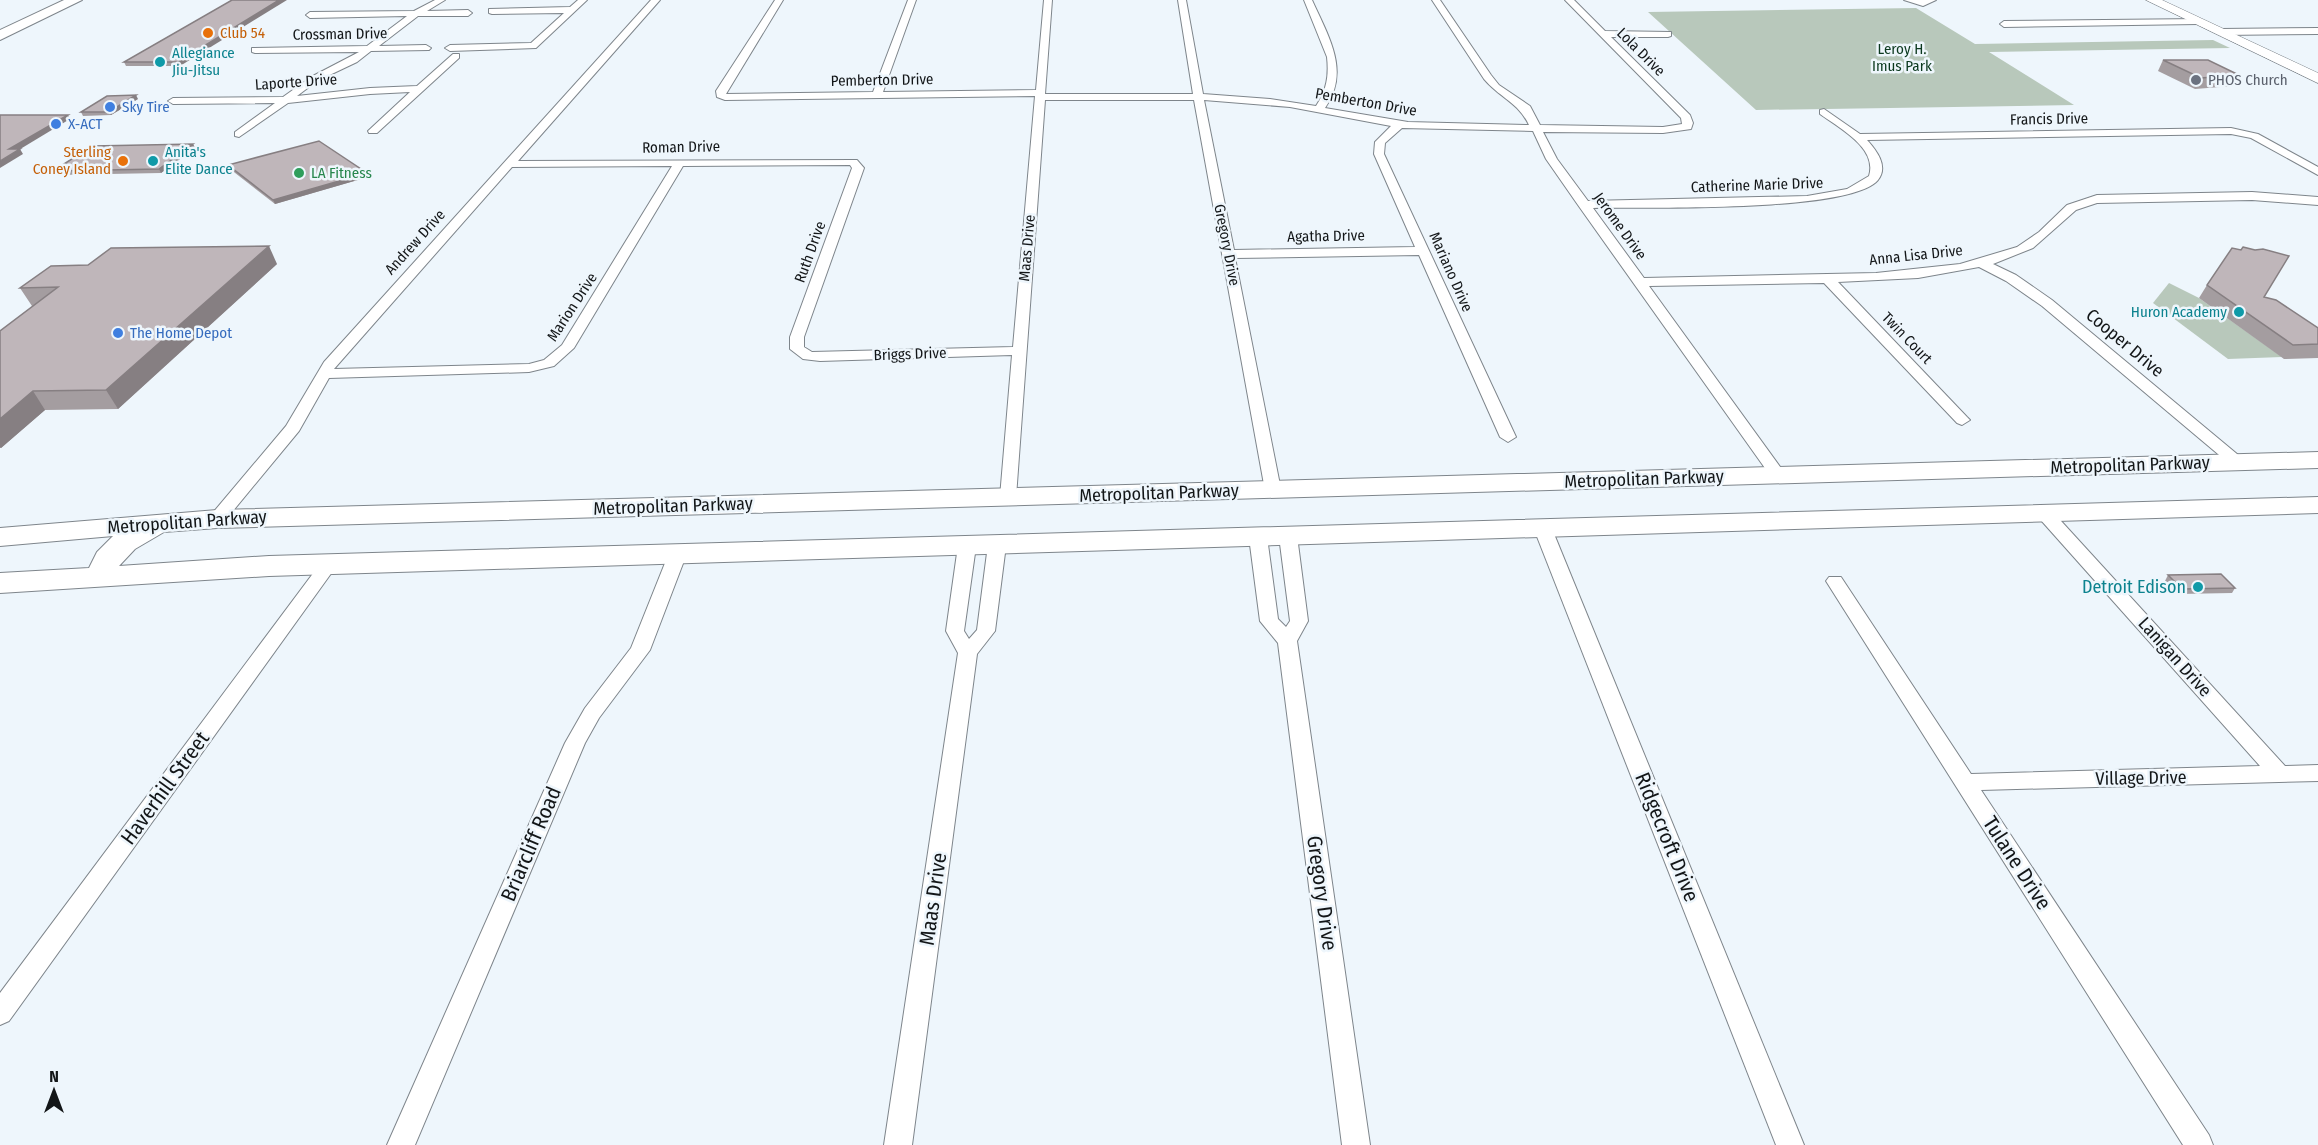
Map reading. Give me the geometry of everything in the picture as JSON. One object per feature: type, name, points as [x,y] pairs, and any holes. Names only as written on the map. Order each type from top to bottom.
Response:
[{"type":"main road","points":[[2,35],[75,0]]},
{"type":"main road","name":"Metropolitan Parkway","points":[[5,542],[217,519],[2318,460]]},
{"type":"main road","points":[[1906,472],[1930,484],[1940,495],[1940,506],[1926,517]]},
{"type":"main road","points":[[829,549],[823,535],[828,523],[841,511],[867,501]]},
{"type":"main road","points":[[0,583],[106,575],[329,564],[2318,506]]},
{"type":"main road","points":[[106,575],[104,566],[114,551],[140,533],[163,524]]},
{"type":"street","points":[[238,134],[314,79],[349,63],[415,14],[441,0]]},
{"type":"street","points":[[373,131],[420,89],[453,52],[533,46],[583,0]]},
{"type":"street","name":"Andrew Drive","points":[[217,519],[293,429],[322,374],[358,330],[656,0]]},
{"type":"street","name":"Pemberton Drive","points":[[779,0],[721,91],[721,95],[725,97],[877,95],[1200,97],[1268,101],[1399,125],[1663,130],[1687,127]]},
{"type":"street","points":[[877,95],[912,0]]},
{"type":"street","name":"Maas Drive","points":[[1008,497],[1048,0]]},
{"type":"street","name":"Gregory Drive","points":[[1182,0],[1274,490]]},
{"type":"street","points":[[1308,0],[1334,67],[1332,87],[1319,109]]},
{"type":"street","name":"Jerome Drive","points":[[1436,0],[1487,77],[1496,87],[1526,108],[1552,159],[1778,475]]},
{"type":"street","name":"Lola Drive","points":[[1569,0],[1686,117],[1687,127]]},
{"type":"street","points":[[1908,0],[1923,3],[1932,0]]},
{"type":"street","points":[[2152,0],[2318,79]]},
{"type":"street","points":[[492,11],[572,10]]},
{"type":"street","points":[[310,15],[468,13]]},
{"type":"street","points":[[2020,26],[2020,31],[2010,32],[1994,26],[2198,21]]},
{"type":"street","points":[[2221,32],[2318,31]]},
{"type":"street","points":[[1602,34],[1668,33]]},
{"type":"street","name":"Crossman Drive","points":[[255,51],[426,48]]},
{"type":"street","name":"Laporte Drive","points":[[173,101],[286,100],[370,91],[420,89]]},
{"type":"street","name":"Catherine Marie Drive","points":[[1584,205],[1797,200],[1841,194],[1867,183],[1877,169],[1874,156],[1856,137],[1824,112]]},
{"type":"street","name":"Mariano Drive","points":[[1399,125],[1380,142],[1379,154],[1508,437]]},
{"type":"street","name":"Francis Drive","points":[[1856,137],[2243,133],[2318,171]]},
{"type":"street","name":"Marion Drive","points":[[322,374],[517,369],[549,363],[567,348],[680,162]]},
{"type":"street","name":"Roman Drive","points":[[508,164],[853,162]]},
{"type":"street","name":"Ruth Drive","points":[[801,354],[797,349],[797,337],[858,168],[853,162]]},
{"type":"street","name":"Anna Lisa Drive","points":[[1640,282],[1911,275],[1981,263],[2021,250],[2044,234],[2069,207],[2082,201],[2207,196],[2318,201]]},
{"type":"street","name":"Agatha Drive","points":[[1230,254],[1424,251]]},
{"type":"street","name":"Cooper Drive","points":[[1981,263],[2011,278],[2047,303],[2237,462]]},
{"type":"street","name":"Twin Court","points":[[1827,278],[1962,420]]},
{"type":"street","name":"Briggs Drive","points":[[801,354],[820,357],[1019,351]]},
{"type":"street","name":"Lanigan Drive","points":[[2045,514],[2280,774]]},
{"type":"street","name":"Ridgecroft Drive","points":[[1543,529],[1790,1145]]},
{"type":"street","points":[[1258,537],[1269,621],[1287,641],[1299,621],[1288,536]]},
{"type":"street","name":"Maas Drive","points":[[898,1145],[968,653],[986,631],[998,545]]},
{"type":"street","points":[[967,546],[955,631],[968,653]]},
{"type":"street","name":"Briarcliff Road","points":[[401,1145],[575,743],[591,713],[640,650],[678,553]]},
{"type":"street","name":"Haverhill Street","points":[[0,1012],[329,564]]},
{"type":"street","name":"Tulane Drive","points":[[1835,581],[2199,1145]]},
{"type":"street","name":"Gregory Drive","points":[[1287,641],[1356,1145]]},
{"type":"street","name":"Village Drive","points":[[1964,782],[2318,773]]},
{"type":"green space","name":"Leroy H. Imus Park","points":[[1916,8],[1975,44],[2213,40],[2230,48],[1989,52],[2074,105],[1756,110],[1648,12]]},
{"type":"green space","points":[[2169,283],[2199,298],[2282,357],[2228,359],[2153,303]]},
{"type":"building","points":[[232,0],[279,0],[178,62],[124,62]]},
{"type":"building","points":[[2163,60],[2208,60],[2239,75],[2201,78]]},
{"type":"building","points":[[136,95],[109,112],[81,112],[107,96]]},
{"type":"building","points":[[0,115],[68,115],[9,149],[20,149],[0,161]]},
{"type":"building","name":"LA Fitness","points":[[319,141],[367,173],[273,200],[228,165]]},
{"type":"building","points":[[193,144],[159,169],[53,171],[92,146]]},
{"type":"building","name":"The Home Depot","points":[[269,246],[106,390],[33,391],[0,419],[0,331],[58,287],[20,288],[51,266],[88,265],[111,248]]},
{"type":"building","points":[[2243,247],[2263,249],[2289,256],[2264,297],[2276,300],[2318,328],[2318,344],[2293,345],[2207,285],[2232,248],[2241,250]]},
{"type":"building","points":[[2221,574],[2235,588],[2182,589],[2168,575]]},
{"type":"place","name":"Club 54","points":[[208,33]]},
{"type":"place","name":"Allegiance Jiu-Jitsu","points":[[160,62]]},
{"type":"place","name":"PHOS Church","points":[[2196,80]]},
{"type":"place","name":"Sky Tire","points":[[110,107]]},
{"type":"place","name":"X-ACT","points":[[56,124]]},
{"type":"place","name":"Sterling Coney Island","points":[[123,161]]},
{"type":"place","name":"Anita's Elite Dance","points":[[153,161]]},
{"type":"place","name":"LA Fitness","points":[[299,173]]},
{"type":"place","name":"Huron Academy","points":[[2239,312]]},
{"type":"place","name":"The Home Depot","points":[[118,333]]},
{"type":"place","name":"Detroit Edison","points":[[2198,587]]}]
